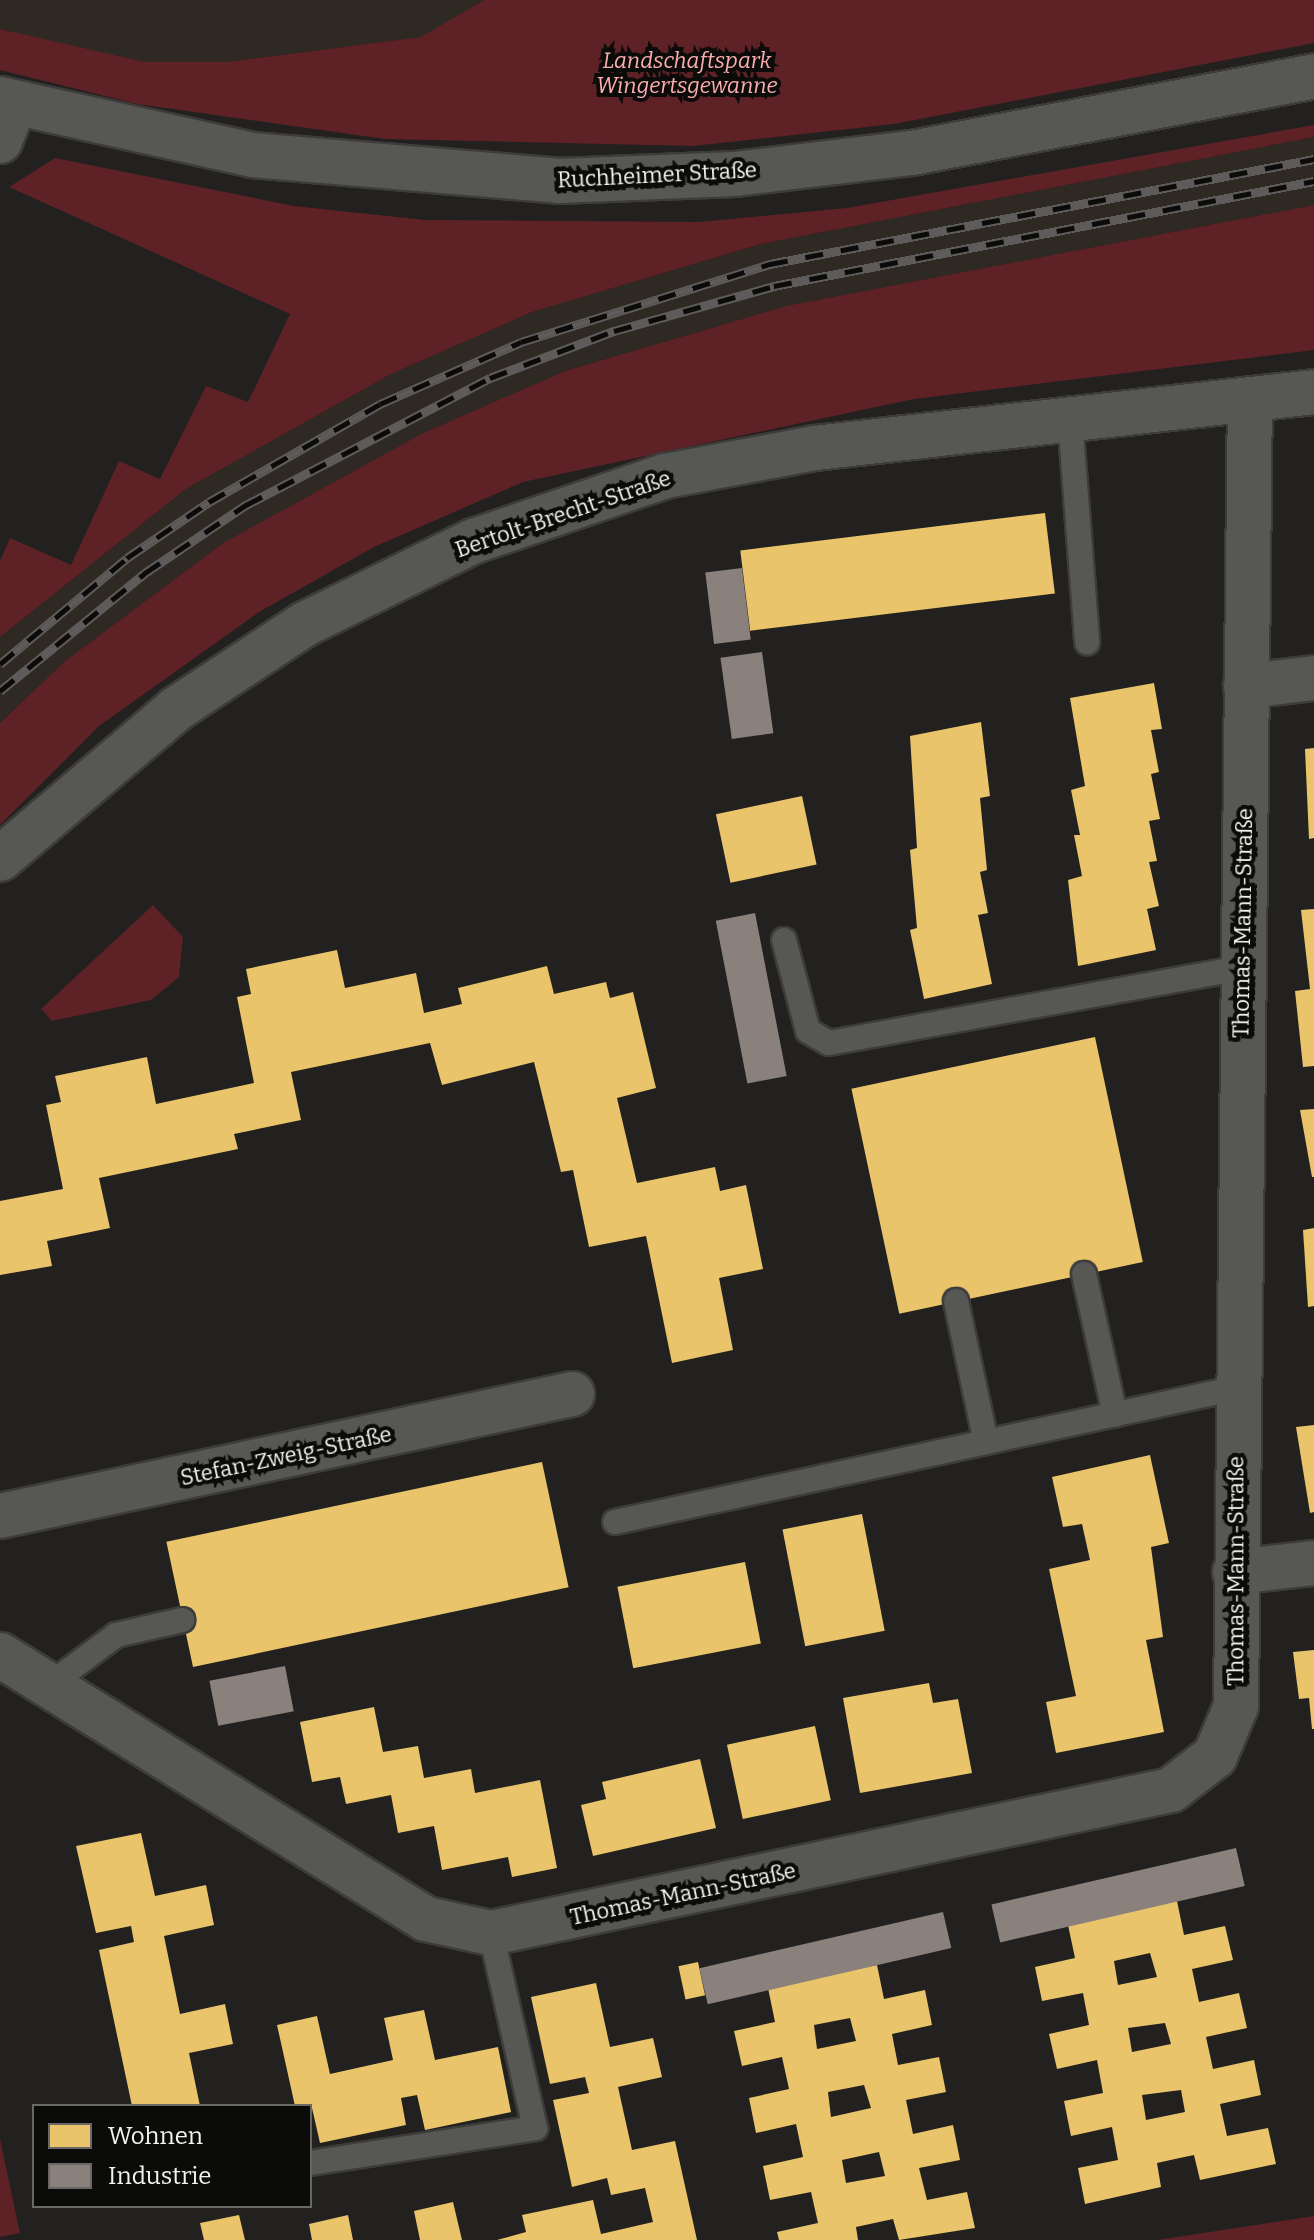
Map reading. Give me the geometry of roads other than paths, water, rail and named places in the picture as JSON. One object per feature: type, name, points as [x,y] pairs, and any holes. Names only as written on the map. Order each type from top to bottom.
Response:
[{"type":"street","name":"Ruchheimer Straße","points":[[5,114],[252,155],[559,181],[735,174],[912,153],[1314,76]]},
{"type":"street","name":"Bertolt-Brecht-Straße","points":[[0,859],[176,709],[305,624],[474,541],[665,476],[815,448],[1314,392]]},
{"type":"street","name":"Thomas-Mann-Straße","points":[[0,1655],[426,1919],[491,1933],[1171,1790],[1215,1756],[1236,1706],[1235,1572],[1250,399]]},
{"type":"street","points":[[1246,686],[1314,678]]},
{"type":"street","name":"Stefan-Zweig-Straße","points":[[0,1516],[572,1394]]},
{"type":"street","points":[[1235,1572],[1314,1563]]},
{"type":"lane","points":[[1070,419],[1087,642]]},
{"type":"lane","points":[[784,940],[808,1031],[829,1043],[1242,968]]},
{"type":"lane","points":[[1084,1274],[1115,1415]]},
{"type":"lane","points":[[956,1301],[986,1442]]},
{"type":"lane","points":[[615,1522],[1237,1388]]},
{"type":"lane","points":[[49,1685],[116,1635],[182,1620]]},
{"type":"lane","points":[[312,2163],[535,2128],[491,1933]]},
{"type":"railway","points":[[0,664],[127,558],[209,502],[380,404],[521,342],[770,264],[1314,159]]},
{"type":"railway","points":[[0,691],[145,573],[246,505],[490,378],[614,331],[774,286],[1314,181]]},
{"type":"park label","name":"Landschaftspark Wingertsgewanne","points":[[687,72]]}]
